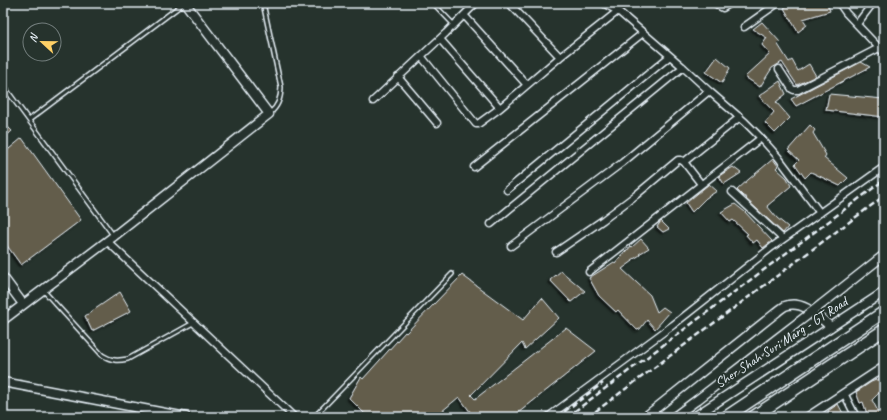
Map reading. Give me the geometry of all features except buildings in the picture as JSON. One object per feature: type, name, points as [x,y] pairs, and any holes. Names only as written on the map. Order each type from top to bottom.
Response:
[{"type":"highway","points":[[726,417],[884,312]]},
{"type":"highway","points":[[753,417],[884,330]]},
{"type":"street","points":[[3,320],[22,304],[107,242],[269,114],[185,3]]},
{"type":"street","points":[[373,101],[476,3]]},
{"type":"street","points":[[509,3],[560,57]]},
{"type":"street","points":[[603,3],[613,5],[740,117],[778,157],[820,213]]},
{"type":"street","points":[[715,3],[723,8],[731,3]]},
{"type":"street","points":[[744,27],[778,3]]},
{"type":"street","points":[[839,3],[846,13],[884,53]]},
{"type":"street","points":[[857,24],[873,3]]},
{"type":"street","points":[[421,56],[476,124],[479,124],[618,11]]},
{"type":"street","points":[[464,15],[527,85]]},
{"type":"street","points":[[474,167],[643,33]]},
{"type":"street","points":[[440,38],[500,108]]},
{"type":"street","points":[[779,69],[792,90],[798,90],[879,48]]},
{"type":"street","points":[[507,190],[670,56]]},
{"type":"street","points":[[491,224],[682,67]]},
{"type":"street","points":[[398,77],[437,123]]},
{"type":"street","points":[[511,246],[622,164],[709,91]]},
{"type":"street","points":[[684,162],[740,117]]},
{"type":"street","points":[[589,272],[761,138]]},
{"type":"street","points":[[556,252],[603,220],[678,160],[684,162],[701,184]]},
{"type":"street","points":[[548,417],[673,325],[783,239],[884,166]]},
{"type":"street","points":[[732,192],[783,239]]},
{"type":"street","points":[[107,242],[294,417]]},
{"type":"street","points":[[674,417],[816,309],[884,255]]},
{"type":"street","points":[[3,277],[22,304]]},
{"type":"street","name":"Sher Shah Suri Marg - GT Road","points":[[694,417],[884,292]]},
{"type":"street","points":[[645,417],[785,306],[792,304],[805,307],[831,327]]},
{"type":"street","points":[[808,417],[884,367]]},
{"type":"street","points":[[3,382],[150,414],[186,417]]},
{"type":"street","points":[[844,393],[856,417]]},
{"type":"lane","points":[[29,120],[185,3]]},
{"type":"lane","points":[[263,3],[281,87],[280,99],[269,114]]},
{"type":"lane","points":[[433,3],[454,25]]},
{"type":"lane","points":[[3,85],[114,236]]},
{"type":"lane","points":[[314,417],[452,274]]},
{"type":"lane","points":[[43,289],[102,355],[110,360],[120,361],[128,359],[193,323]]},
{"type":"railway","points":[[567,417],[884,180]]},
{"type":"railway","points":[[588,417],[884,196]]},
{"type":"railway","points":[[557,417],[603,383]]}]
